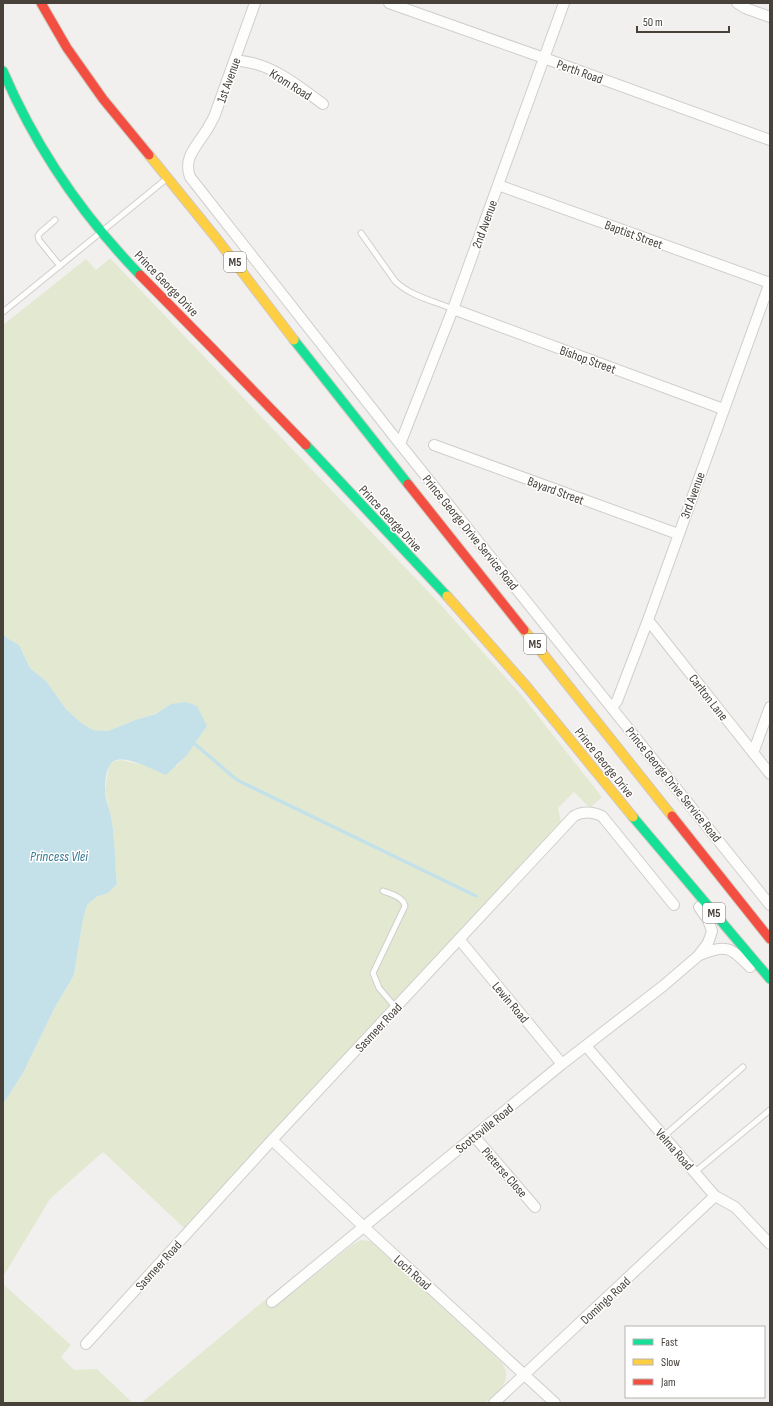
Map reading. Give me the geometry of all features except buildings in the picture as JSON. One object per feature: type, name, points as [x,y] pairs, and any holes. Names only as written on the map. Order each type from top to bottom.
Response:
[{"type":"main road","name":"Prince George Drive","points":[[41,3],[56,31],[103,99],[217,239],[310,361],[770,939]]},
{"type":"main road","name":"Prince George Drive","points":[[3,70],[20,111],[41,149],[70,192],[101,232],[168,303],[228,363],[453,603],[515,673],[658,847],[770,979]]},
{"type":"street","name":"1st Avenue","points":[[191,152],[208,129],[214,117],[255,3]]},
{"type":"street","name":"Perth Road","points":[[389,3],[409,6],[544,58],[770,140]]},
{"type":"street","name":"2nd Avenue","points":[[400,444],[453,309],[564,3]]},
{"type":"street","points":[[737,3],[745,8],[770,17]]},
{"type":"street","name":"Krom Road","points":[[235,60],[256,64],[275,72],[323,104]]},
{"type":"street","name":"Prince George Drive Service Road","points":[[191,152],[187,164],[190,178],[400,444],[770,905]]},
{"type":"street","name":"Baptist Street","points":[[498,185],[770,282]]},
{"type":"street","name":"3rd Avenue","points":[[612,707],[617,701],[648,620],[770,282]]},
{"type":"street","name":"Bishop Street","points":[[453,309],[723,409]]},
{"type":"street","name":"Bayard Street","points":[[434,445],[678,534]]},
{"type":"street","name":"Carlton Lane","points":[[648,620],[770,774]]},
{"type":"street","points":[[753,753],[770,707]]},
{"type":"street","name":"Sasmeer Road","points":[[86,1344],[272,1140],[574,816],[583,812],[598,814],[606,820],[674,905]]},
{"type":"street","name":"Scottsville Road","points":[[272,1302],[562,1064],[663,986],[698,956],[711,938],[711,926],[658,847]]},
{"type":"street","name":"Lewin Road","points":[[459,940],[562,1064]]},
{"type":"street","name":"Scottsville Road","points":[[698,956],[712,950],[727,948],[741,957],[758,977],[770,986]]},
{"type":"street","name":"Velma Road","points":[[586,1046],[716,1196],[735,1207],[770,1244]]},
{"type":"street","name":"Pieterse Close","points":[[474,1136],[535,1207]]},
{"type":"street","name":"Loch Road","points":[[272,1140],[555,1403]]},
{"type":"street","name":"Domingo Road","points":[[494,1403],[716,1196]]},
{"type":"lane","points":[[3,312],[167,178]]},
{"type":"lane","points":[[55,220],[38,236],[39,240],[60,266]]},
{"type":"lane","points":[[360,233],[401,287],[409,292],[453,309]]},
{"type":"lane","points":[[384,891],[400,898],[404,902],[405,906],[373,973],[379,988],[396,1008]]},
{"type":"lane","points":[[664,1136],[744,1067]]},
{"type":"lane","points":[[695,1172],[770,1110]]},
{"type":"green space","points":[[110,258],[441,605],[523,697],[602,797],[590,808],[574,792],[558,808],[561,821],[184,1228],[103,1152],[50,1199],[3,1277],[3,1104],[23,1073],[54,1009],[74,975],[83,919],[87,905],[96,897],[108,893],[117,884],[112,822],[105,790],[109,766],[115,761],[121,760],[139,764],[177,766],[207,726],[171,704],[156,714],[138,719],[108,731],[93,730],[80,722],[66,709],[46,681],[30,668],[19,645],[3,634],[3,325],[86,259],[96,270]]},
{"type":"green space","points":[[361,1240],[370,1241],[374,1244],[502,1363],[506,1376],[503,1386],[485,1403],[141,1403],[266,1299],[274,1308],[352,1245]]},
{"type":"green space","points":[[3,1284],[71,1345],[61,1357],[74,1370],[97,1369],[133,1403],[3,1403]]},
{"type":"water","name":"Princess Vlei","points":[[3,634],[19,645],[30,668],[46,681],[66,709],[80,722],[93,730],[108,731],[138,719],[156,714],[171,704],[186,702],[197,706],[207,726],[187,755],[166,775],[133,761],[114,761],[109,766],[106,778],[105,793],[113,830],[117,884],[108,893],[96,897],[87,905],[83,919],[74,975],[54,1009],[23,1073],[3,1104]]},
{"type":"waterway","points":[[195,744],[237,780],[476,896]]},
{"type":"traffic: fast","points":[[3,71],[30,127],[62,179],[99,229],[140,275]]},
{"type":"traffic: fast","points":[[294,340],[408,484]]},
{"type":"traffic: fast","points":[[306,445],[447,596]]},
{"type":"traffic: fast","points":[[633,817],[770,979]]},
{"type":"traffic: slow","points":[[149,155],[217,239],[294,340]]},
{"type":"traffic: slow","points":[[447,596],[527,687],[633,817]]},
{"type":"traffic: slow","points":[[524,630],[672,816]]},
{"type":"traffic: jam","points":[[41,3],[67,48],[103,99],[149,155]]},
{"type":"traffic: jam","points":[[140,275],[306,445]]},
{"type":"traffic: jam","points":[[408,484],[524,630]]},
{"type":"traffic: jam","points":[[672,816],[770,939]]}]
